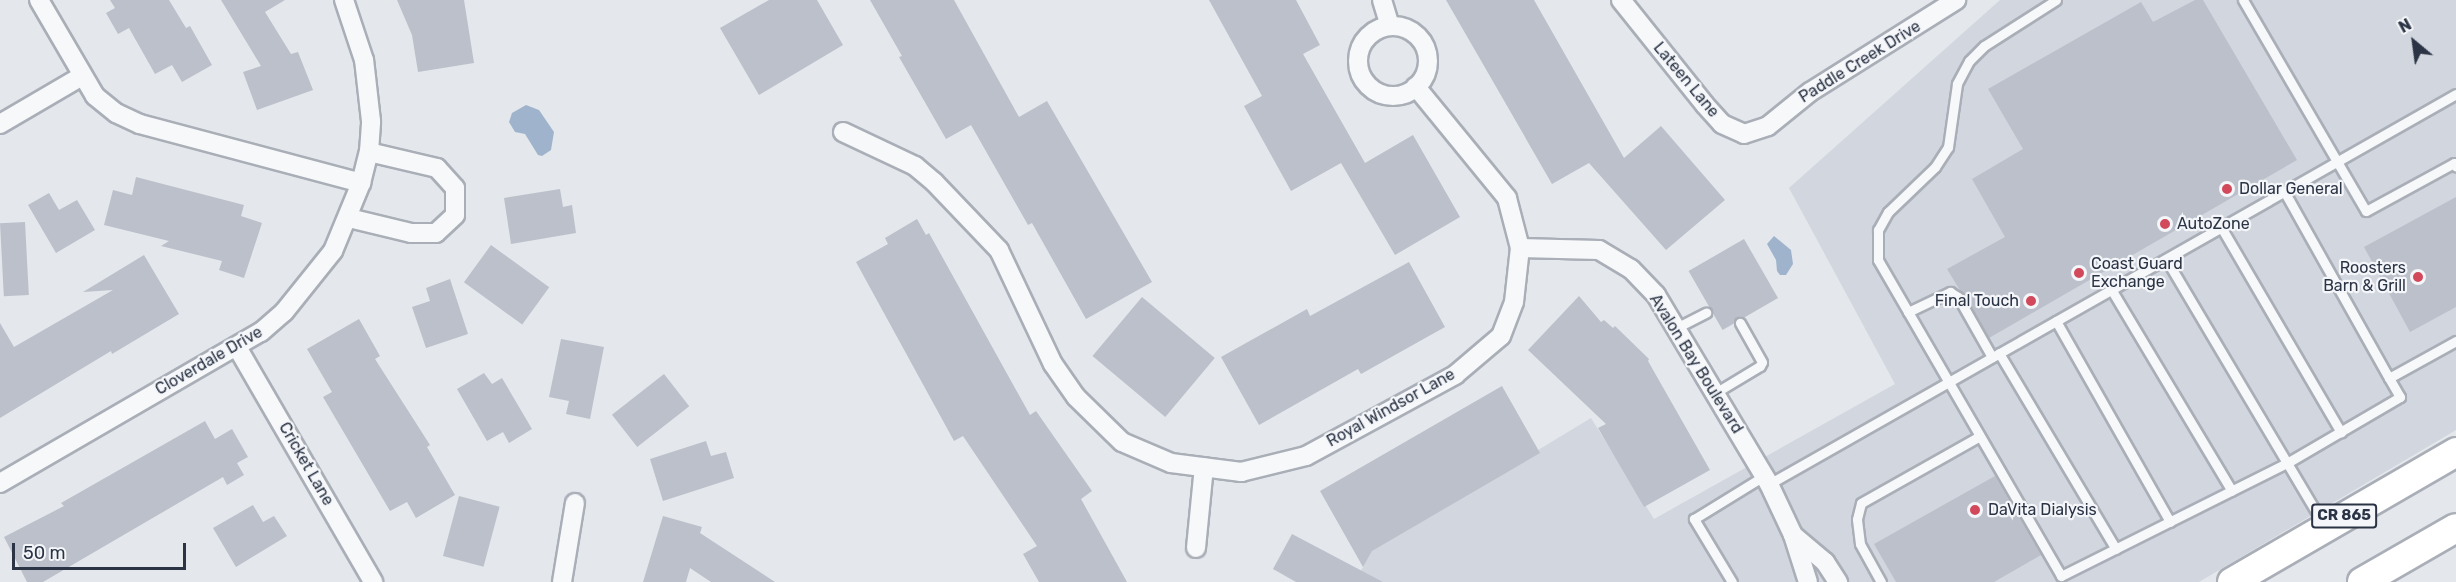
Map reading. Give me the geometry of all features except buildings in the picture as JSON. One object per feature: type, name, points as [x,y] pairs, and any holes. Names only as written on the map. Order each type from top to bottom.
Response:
[{"type":"main road","name":"CR 865","points":[[2232,582],[2456,452]]},
{"type":"main road","points":[[2362,582],[2456,528]]},
{"type":"street","points":[[39,0],[95,96],[116,112],[140,124],[361,183]]},
{"type":"street","name":"Cloverdale Drive","points":[[0,483],[237,347],[284,312],[333,251],[349,218],[361,183],[369,152],[371,122],[364,60],[344,0]]},
{"type":"street","points":[[1382,0],[1390,26]]},
{"type":"street","name":"Lateen Lane","points":[[1621,0],[1722,124],[1744,134],[1768,126],[1793,104]]},
{"type":"street","name":"Paddle Creek Drive","points":[[1793,104],[1956,0]]},
{"type":"street","points":[[1390,26],[1413,32],[1422,41],[1428,54],[1428,66],[1424,78],[1406,94],[1382,95],[1364,80],[1359,67],[1363,44],[1378,30],[1390,26]]},
{"type":"street","points":[[0,124],[82,76]]},
{"type":"street","name":"Royal Windsor Lane","points":[[843,132],[915,166],[934,182],[999,250],[1053,364],[1076,397],[1122,442],[1171,463],[1241,472],[1306,456],[1455,375],[1501,336],[1515,302],[1520,248],[1507,198],[1416,87]]},
{"type":"street","points":[[349,218],[411,233],[436,233],[455,215],[456,188],[438,168],[369,152]]},
{"type":"street","name":"Avalon Bay Boulevard","points":[[1520,248],[1599,250],[1631,268],[1656,295],[1766,480],[1793,536],[1808,582]]},
{"type":"street","name":"Cricket Lane","points":[[237,347],[373,582]]},
{"type":"street","points":[[1196,548],[1204,467]]},
{"type":"street","points":[[562,582],[575,503]]},
{"type":"street","name":"Avalon Bay Boulevard","points":[[1793,536],[1825,562],[1838,582]]},
{"type":"lane","points":[[2056,0],[1984,46],[1969,61],[1957,84],[1948,147],[1935,168],[1888,212],[1878,230],[1878,260],[1978,437],[2061,576]]},
{"type":"lane","points":[[2243,0],[2366,211],[2454,162],[2456,166]]},
{"type":"lane","points":[[1732,582],[1694,519],[1948,382],[2456,94]]},
{"type":"lane","points":[[2051,582],[2288,463],[2400,397],[2284,191]]},
{"type":"lane","points":[[2221,227],[2340,432]]},
{"type":"lane","points":[[2166,259],[2326,527]]},
{"type":"lane","points":[[2111,289],[2232,491]]},
{"type":"lane","points":[[1908,312],[1950,292],[1958,297],[2116,549]]},
{"type":"lane","points":[[1676,328],[1706,313]]},
{"type":"lane","points":[[2056,321],[2170,522]]},
{"type":"lane","points":[[1715,393],[1760,366],[1762,362],[1740,323]]},
{"type":"lane","points":[[2390,378],[2456,341]]},
{"type":"lane","points":[[1881,582],[1860,544],[1857,519],[1861,503],[1978,437]]},
{"type":"shaded area","points":[[2000,0],[2456,0],[2456,430],[2199,582],[1355,582],[1372,550],[1591,418],[1654,519],[1895,384],[1789,188]]},
{"type":"water","points":[[526,105],[539,110],[554,132],[551,150],[542,156],[538,155],[525,134],[515,132],[509,122],[512,113]]},
{"type":"water","points":[[1774,236],[1791,250],[1793,264],[1786,275],[1780,275],[1777,271],[1776,260],[1767,244]]},
{"type":"place","name":"Dollar General","points":[[2227,189]]},
{"type":"place","name":"AutoZone","points":[[2165,224]]},
{"type":"place","name":"Coast Guard Exchange","points":[[2079,273]]},
{"type":"place","name":"Roosters Barn & Grill","points":[[2418,277]]},
{"type":"place","name":"Final Touch","points":[[2031,301]]},
{"type":"place","name":"DaVita Dialysis","points":[[1975,510]]}]
